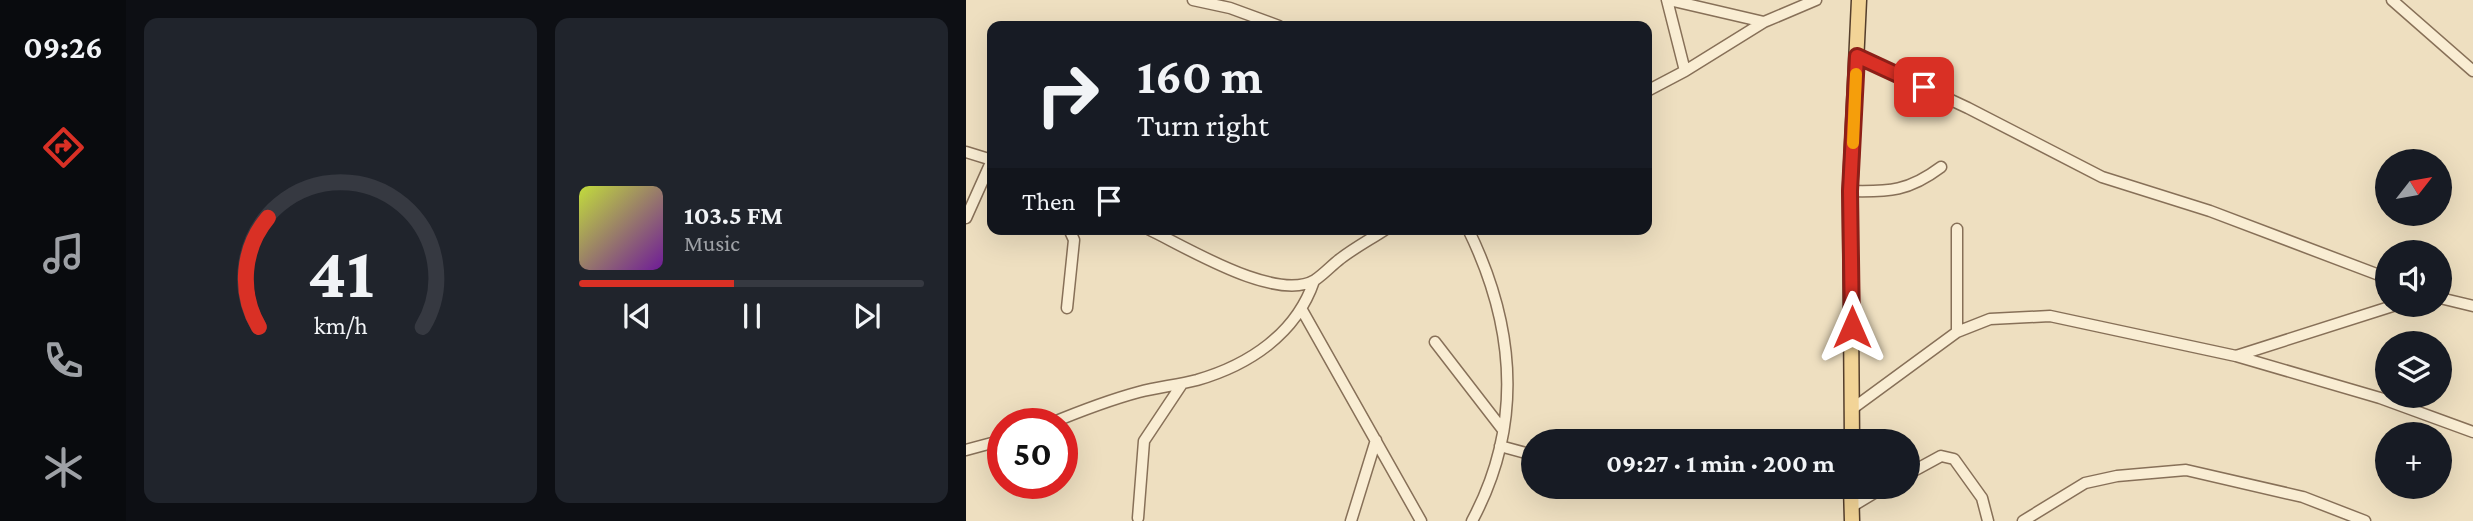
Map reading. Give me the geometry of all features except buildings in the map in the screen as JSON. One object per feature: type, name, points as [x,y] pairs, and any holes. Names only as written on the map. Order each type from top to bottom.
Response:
[{"type":"main road","points":[[1852,429],[1850,191],[1859,0]]},
{"type":"street","points":[[1193,0],[1230,8],[1265,21]]},
{"type":"street","points":[[1685,72],[1668,0],[1764,22]]},
{"type":"street","points":[[1652,88],[1685,72],[1764,22],[1816,0]]},
{"type":"street","points":[[2392,0],[2473,71]]},
{"type":"street","points":[[1857,56],[1968,108],[2102,177],[2210,211],[2375,273]]},
{"type":"street","points":[[966,152],[987,158]]},
{"type":"street","points":[[1850,191],[1901,189],[1923,180],[1941,167]]},
{"type":"street","points":[[966,218],[987,171]]},
{"type":"street","points":[[1957,229],[1957,332]]},
{"type":"street","points":[[1067,308],[1074,240],[1072,235]]},
{"type":"street","points":[[1161,235],[1268,284],[1314,281]]},
{"type":"street","points":[[1078,413],[1140,391],[1182,384],[1229,368],[1272,343],[1302,310],[1314,281],[1343,257],[1377,235]]},
{"type":"street","points":[[1471,235],[1488,268],[1510,376],[1500,446],[1491,477],[1472,521]]},
{"type":"street","points":[[2452,301],[2473,306]]},
{"type":"street","points":[[1302,310],[1421,521]]},
{"type":"street","points":[[2236,356],[2375,312]]},
{"type":"street","points":[[1852,409],[1957,332],[1990,319],[2050,316],[2236,356],[2380,398],[2473,432]]},
{"type":"street","points":[[1435,342],[1503,430]]},
{"type":"street","points":[[1138,518],[1144,441],[1182,384]]},
{"type":"street","points":[[1351,521],[1376,440]]},
{"type":"street","points":[[966,450],[987,444]]},
{"type":"street","points":[[1500,446],[1521,452]]},
{"type":"street","points":[[1920,467],[1941,456],[1954,459],[1982,498],[1988,521]]},
{"type":"street","points":[[2023,521],[2085,482],[2117,476],[2186,470],[2303,497],[2365,521]]},
{"type":"street","points":[[1852,514],[1870,499]]},
{"type":"slow traffic","points":[[1853,143],[1856,74]]},
{"type":"route","points":[[1852,327],[1850,191],[1857,56],[1924,87]]}]
